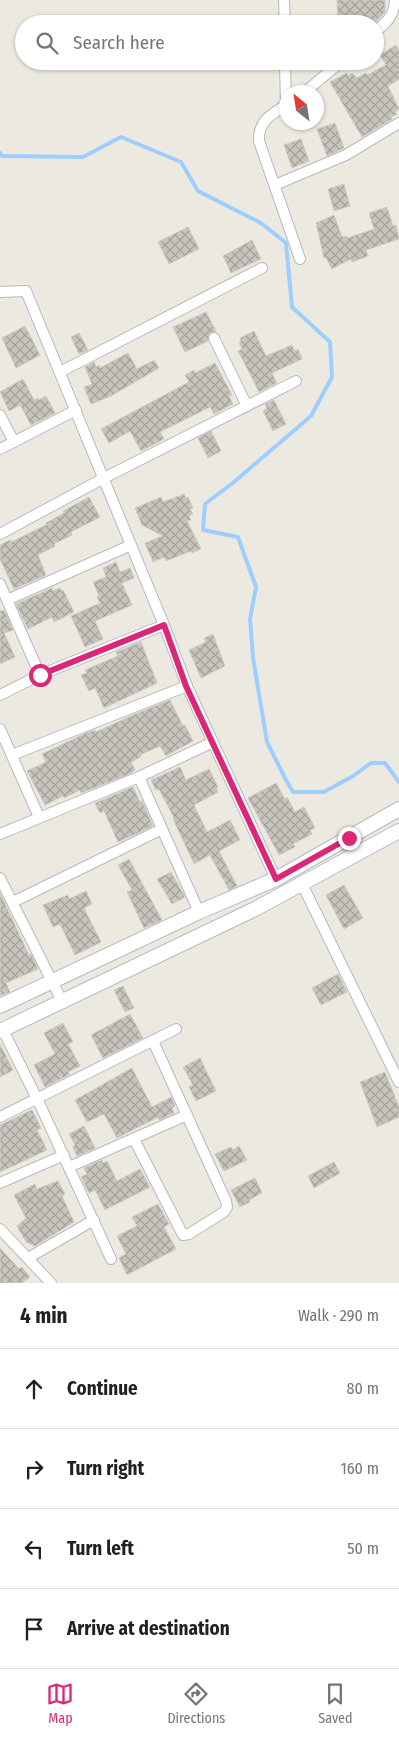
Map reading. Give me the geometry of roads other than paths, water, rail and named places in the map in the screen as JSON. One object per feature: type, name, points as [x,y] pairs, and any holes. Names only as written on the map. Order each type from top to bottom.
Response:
[{"type":"main road","points":[[0,1006],[199,912],[276,879],[399,809]]},
{"type":"main road","points":[[1,1030],[255,909],[399,831]]},
{"type":"street","points":[[284,0],[285,15]]},
{"type":"street","points":[[384,24],[390,19],[394,11],[395,0]]},
{"type":"street","points":[[285,70],[286,85]]},
{"type":"street","points":[[313,85],[331,70]]},
{"type":"street","points":[[279,110],[266,119],[260,126],[258,134],[300,259]]},
{"type":"street","points":[[275,185],[346,155],[399,123]]},
{"type":"street","points":[[60,372],[262,268]]},
{"type":"street","points":[[0,292],[26,291],[164,625],[186,686],[276,879]]},
{"type":"street","points":[[214,338],[247,406]]},
{"type":"street","points":[[0,534],[104,478],[296,381]]},
{"type":"street","points":[[0,449],[76,410]]},
{"type":"street","points":[[0,415],[14,442]]},
{"type":"street","points":[[7,600],[131,545]]},
{"type":"street","points":[[0,584],[40,675]]},
{"type":"street","points":[[0,695],[40,675],[164,625]]},
{"type":"street","points":[[12,755],[186,686]]},
{"type":"street","points":[[0,729],[39,818]]},
{"type":"street","points":[[0,834],[139,777],[213,742]]},
{"type":"street","points":[[139,777],[199,912]]},
{"type":"street","points":[[13,902],[162,829]]},
{"type":"street","points":[[0,878],[62,1001]]},
{"type":"street","points":[[302,884],[399,1082]]},
{"type":"street","points":[[0,1117],[176,1029]]},
{"type":"street","points":[[1,1030],[37,1098],[111,1258]]},
{"type":"street","points":[[134,1139],[182,1235],[189,1234],[224,1212],[227,1207],[153,1041]]},
{"type":"street","points":[[69,1167],[187,1115]]},
{"type":"street","points":[[0,1183],[64,1155]]},
{"type":"street","points":[[28,1258],[94,1220]]},
{"type":"street","points":[[0,1229],[51,1283]]},
{"type":"waterway","points":[[0,153],[2,156],[83,157],[121,137],[181,162],[198,191],[261,223],[286,243],[292,307],[330,342],[332,377],[311,416],[234,482],[205,504],[203,530],[238,537],[256,587],[250,619],[253,658],[267,742],[293,792],[324,792],[353,776],[371,763],[385,763],[399,782]]}]
